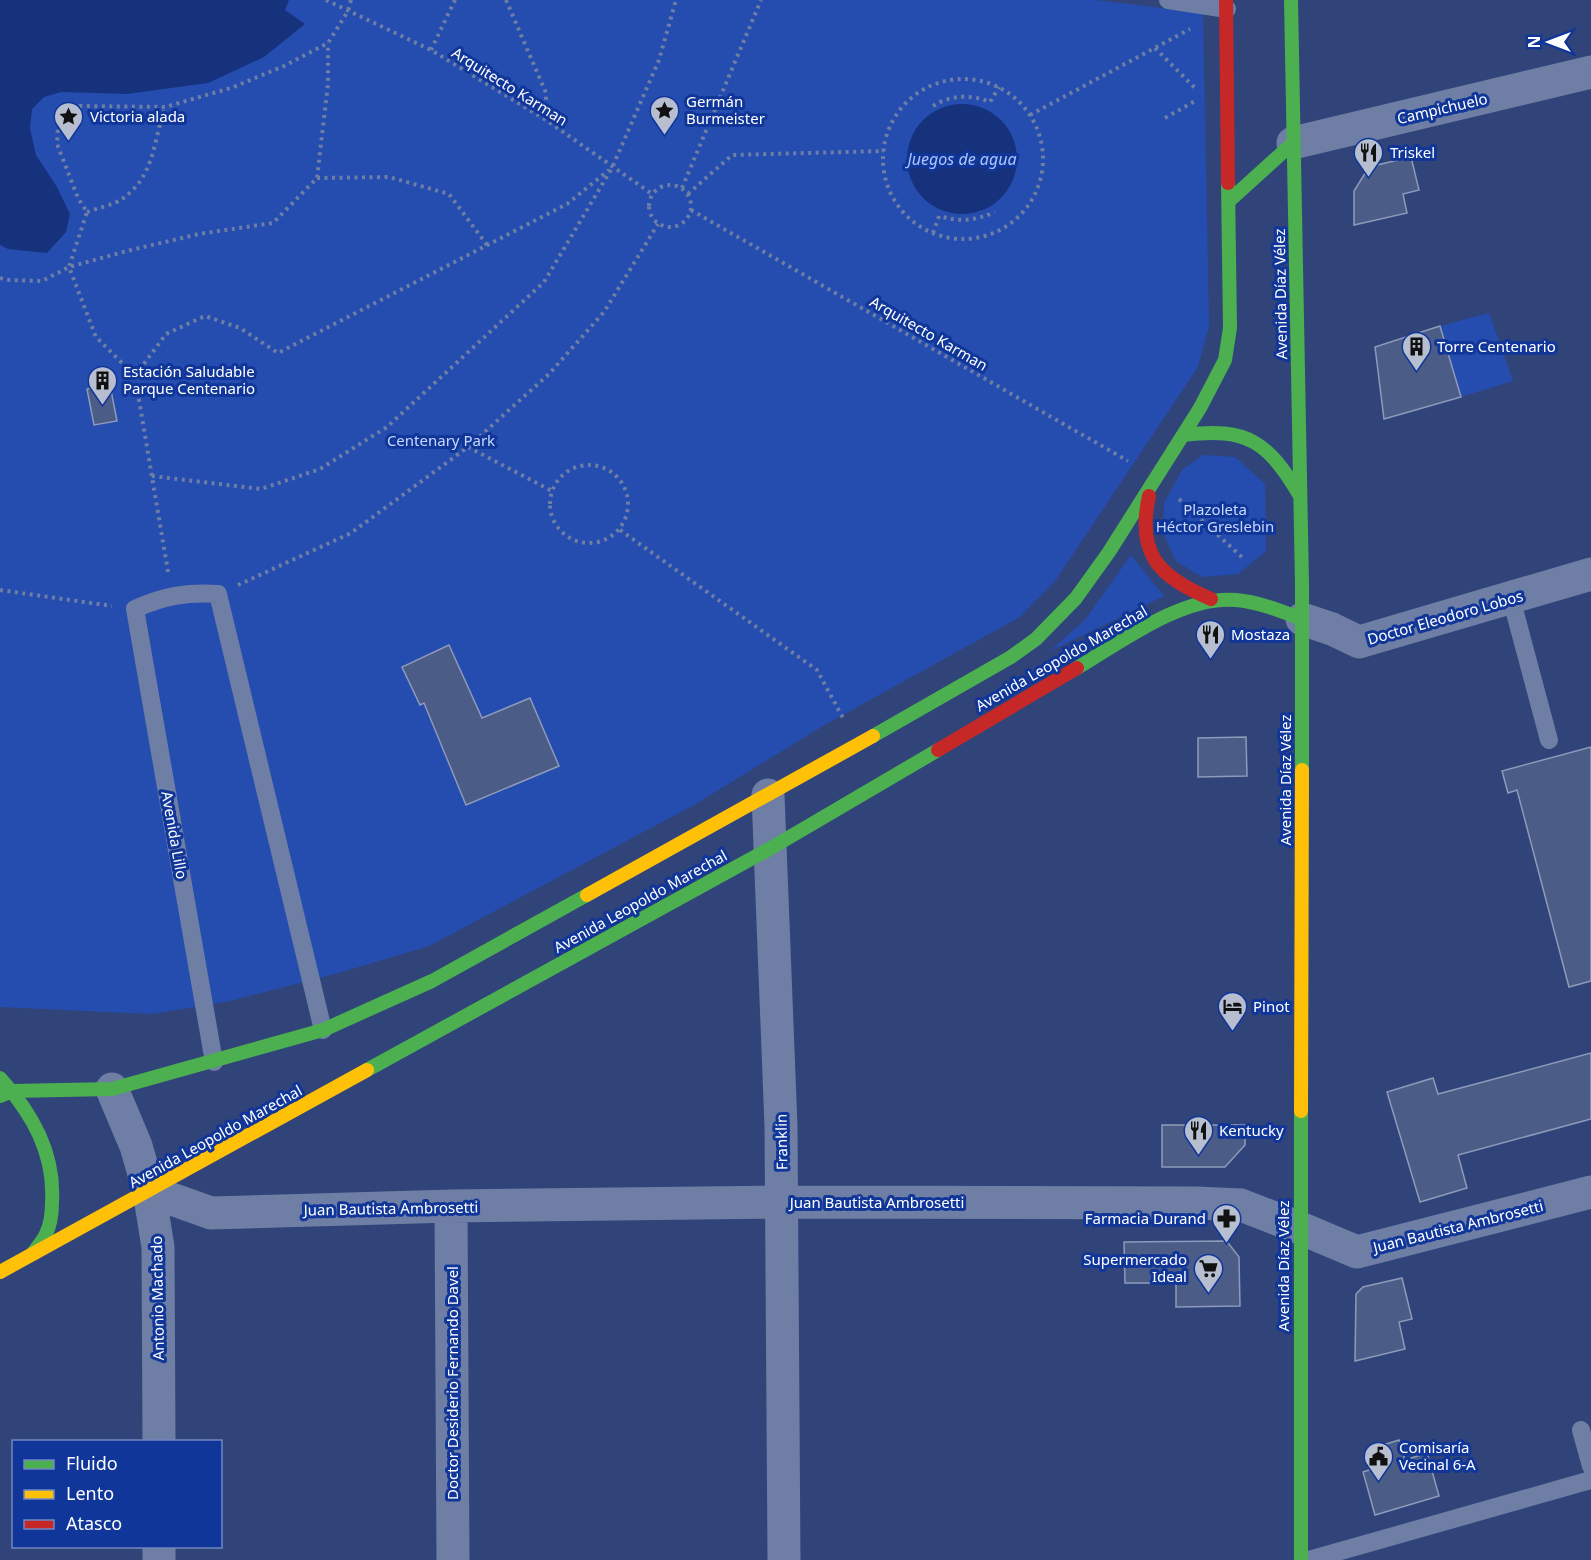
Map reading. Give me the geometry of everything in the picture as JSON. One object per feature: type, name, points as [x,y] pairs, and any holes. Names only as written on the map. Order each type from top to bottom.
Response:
[{"type":"main road","name":"Avenida Díaz Vélez","points":[[1291,0],[1302,619],[1300,1560]]},
{"type":"main road","points":[[1184,435],[1217,376],[1228,348],[1230,328],[1226,5]]},
{"type":"main road","points":[[1229,201],[1293,143]]},
{"type":"main road","points":[[1184,435],[1221,431],[1238,434],[1251,440],[1277,460],[1300,496]]},
{"type":"main road","name":"Avenida Leopoldo Marechal","points":[[6,1093],[112,1089],[323,1030],[432,981],[858,745],[1011,657],[1057,622],[1101,567],[1155,477],[1184,435]]},
{"type":"main road","points":[[1155,477],[1144,518],[1144,537],[1148,549],[1168,577],[1190,591],[1211,599]]},
{"type":"main road","name":"Avenida Leopoldo Marechal","points":[[0,1272],[771,848],[1141,629],[1178,610],[1211,599],[1245,599],[1302,619]]},
{"type":"main road","points":[[0,1078],[6,1093],[42,1139],[53,1179],[52,1205],[46,1233],[33,1253]]},
{"type":"street","name":"Campichuelo","points":[[1293,143],[1591,72]]},
{"type":"street","name":"Doctor Eleodoro Lobos","points":[[1302,619],[1332,629],[1359,642],[1591,574]]},
{"type":"street","name":"Franklin","points":[[768,795],[783,1202],[784,1560]]},
{"type":"street","name":"Antonio Machado","points":[[112,1089],[136,1146],[149,1191],[159,1247],[159,1440]]},
{"type":"street","name":"Juan Bautista Ambrosetti","points":[[149,1191],[211,1213],[451,1206],[783,1202],[1240,1205],[1357,1252],[1591,1192]]},
{"type":"street","name":"Doctor Desiderio Fernando Davel","points":[[451,1206],[453,1560]]},
{"type":"lane","points":[[1168,0],[1226,5]]},
{"type":"lane","points":[[135,609],[172,595],[194,592],[218,594],[323,1030]]},
{"type":"lane","points":[[1511,598],[1550,740]]},
{"type":"lane","name":"Avenida Lillo","points":[[135,609],[214,1062]]},
{"type":"lane","points":[[1581,1430],[1591,1466]]},
{"type":"lane","points":[[1309,1560],[1591,1479]]},
{"type":"path","name":"Arquitecto Karman","points":[[326,0],[431,50],[546,120],[652,194]]},
{"type":"path","points":[[87,212],[78,198],[57,144],[58,128],[63,115],[80,106],[165,107],[231,88],[284,66],[328,43],[348,11],[351,0]]},
{"type":"path","points":[[431,50],[455,0]]},
{"type":"path","points":[[506,0],[546,93],[546,120]]},
{"type":"path","points":[[152,476],[261,489],[320,469],[387,427],[544,282],[612,168],[659,60],[676,0]]},
{"type":"path","points":[[682,188],[761,0]]},
{"type":"path","points":[[1030,115],[1155,48],[1226,5]]},
{"type":"path","points":[[0,278],[42,281],[69,267],[199,234],[273,223],[317,178],[328,84],[328,43]]},
{"type":"path","points":[[1155,48],[1196,88]]},
{"type":"path","points":[[968,78],[999,87],[1017,99],[1034,120],[1043,145],[1043,171],[1035,196],[1019,217],[999,232],[974,239],[948,238],[924,229],[903,213],[889,190],[883,164],[886,136],[898,112],[917,93],[942,81],[968,78]]},
{"type":"path","points":[[933,106],[946,98],[966,96],[990,102],[999,87]]},
{"type":"path","points":[[87,212],[121,200],[141,182],[150,166],[156,134],[165,107]]},
{"type":"path","points":[[688,194],[732,155],[885,151]]},
{"type":"path","points":[[135,376],[166,334],[205,316],[240,328],[278,353],[567,204],[612,168]]},
{"type":"path","points":[[317,178],[389,177],[449,194],[487,245]]},
{"type":"path","points":[[674,185],[682,188],[688,194],[691,210],[688,218],[682,223],[674,227],[658,224],[652,218],[650,210],[652,194],[658,188],[674,185]]},
{"type":"path","name":"Arquitecto Karman","points":[[691,210],[1155,477],[1245,560]]},
{"type":"path","points":[[87,212],[69,267],[96,337],[135,376],[172,595]]},
{"type":"path","points":[[933,233],[939,216],[956,221],[974,220],[995,212]]},
{"type":"path","points":[[218,594],[351,533],[468,447],[549,374],[604,312],[658,224]]},
{"type":"path","points":[[468,447],[552,491]]},
{"type":"path","points":[[582,465],[596,465],[609,470],[620,479],[627,491],[629,504],[627,518],[620,530],[596,543],[583,543],[570,539],[560,530],[553,518],[550,505],[552,491],[559,479],[570,470],[582,465]]},
{"type":"path","points":[[620,530],[817,670],[858,745]]},
{"type":"path","points":[[0,590],[135,609]]},
{"type":"green space","name":"Centenary Park","points":[[0,0],[1096,0],[1203,13],[1209,326],[1198,367],[1055,581],[1020,617],[821,727],[694,805],[429,946],[335,974],[230,1001],[152,1014],[0,1007]]},
{"type":"green space","points":[[1489,313],[1513,381],[1461,397],[1440,326]]},
{"type":"green space","name":"Plazoleta Héctor Greslebin","points":[[1203,455],[1235,457],[1265,484],[1266,551],[1238,574],[1202,577],[1176,561],[1163,533],[1164,503],[1182,470]]},
{"type":"green space","points":[[1131,555],[1164,596],[1050,651],[1085,620]]},
{"type":"water","points":[[0,0],[289,0],[285,10],[305,24],[264,57],[208,83],[127,94],[61,92],[44,97],[32,109],[30,128],[36,155],[57,187],[70,214],[66,232],[47,253],[8,249],[0,245]]},
{"type":"water","name":"Juegos de agua","points":[[962,104],[983,108],[1001,120],[1013,138],[1017,159],[1013,180],[1001,198],[983,210],[962,214],[941,210],[923,198],[911,180],[907,159],[911,138],[923,120],[941,108]]},
{"type":"building","points":[[1411,157],[1419,190],[1403,194],[1407,213],[1354,225],[1354,191],[1369,167]]},
{"type":"building","name":"Torre Centenario","points":[[1440,326],[1461,397],[1384,419],[1375,347]]},
{"type":"building","name":"Estación Saludable Parque Centenario","points":[[110,385],[117,421],[94,425],[87,389]]},
{"type":"building","points":[[449,645],[482,718],[530,698],[559,766],[466,805],[424,703],[420,705],[402,667]]},
{"type":"building","points":[[1246,737],[1247,776],[1198,777],[1198,738]]},
{"type":"building","points":[[1591,747],[1591,981],[1569,987],[1517,790],[1508,793],[1502,771]]},
{"type":"building","points":[[1591,1053],[1591,1119],[1458,1155],[1467,1188],[1420,1202],[1387,1092],[1433,1078],[1438,1094]]},
{"type":"building","name":"Kentucky","points":[[1162,1125],[1245,1125],[1245,1145],[1225,1167],[1162,1167]]},
{"type":"building","points":[[1225,1241],[1239,1257],[1240,1306],[1176,1307],[1176,1283],[1125,1283],[1124,1242]]},
{"type":"building","points":[[1402,1278],[1412,1319],[1399,1322],[1405,1349],[1355,1361],[1356,1294],[1363,1287]]},
{"type":"building","points":[[1399,1440],[1405,1460],[1427,1453],[1439,1496],[1375,1515],[1363,1472],[1372,1469],[1367,1450]]},
{"type":"traffic: fast","points":[[1291,0],[1302,584],[1302,770]]},
{"type":"traffic: fast","points":[[1229,201],[1293,143]]},
{"type":"traffic: fast","points":[[873,736],[1011,657],[1036,639],[1076,598],[1109,552],[1200,408],[1225,360],[1230,328],[1228,183]]},
{"type":"traffic: fast","points":[[1184,435],[1225,434],[1254,442],[1277,463],[1300,496]]},
{"type":"traffic: fast","points":[[1077,668],[1153,622],[1174,612],[1216,600],[1245,601],[1270,607],[1302,619]]},
{"type":"traffic: fast","points":[[367,1070],[771,848],[938,750]]},
{"type":"traffic: fast","points":[[0,1096],[12,1091],[112,1089],[323,1030],[432,981],[587,895]]},
{"type":"traffic: fast","points":[[0,1078],[12,1091],[31,1120],[50,1167],[51,1218],[45,1237],[33,1253]]},
{"type":"traffic: fast","points":[[1301,1111],[1301,1560]]},
{"type":"traffic: slow","points":[[587,895],[873,736]]},
{"type":"traffic: slow","points":[[1301,1111],[1302,770]]},
{"type":"traffic: slow","points":[[0,1272],[367,1070]]},
{"type":"traffic: jam","points":[[1226,0],[1228,183]]},
{"type":"traffic: jam","points":[[1149,496],[1146,533],[1149,548],[1156,561],[1178,582],[1211,599]]},
{"type":"traffic: jam","points":[[938,750],[1077,668]]},
{"type":"place","name":"Germán Burmeister","points":[[665,136]]},
{"type":"place","name":"Victoria alada","points":[[69,142]]},
{"type":"place","name":"Triskel","points":[[1369,178]]},
{"type":"place","name":"Torre Centenario","points":[[1416,372]]},
{"type":"place","name":"Estación Saludable Parque Centenario","points":[[102,406]]},
{"type":"place","name":"Mostaza","points":[[1210,660]]},
{"type":"place","name":"Pinot","points":[[1232,1032]]},
{"type":"place","name":"Kentucky","points":[[1198,1156]]},
{"type":"place","name":"Farmacia Durand","points":[[1227,1244]]},
{"type":"place","name":"Supermercado Ideal","points":[[1208,1294]]},
{"type":"place","name":"Comisaría Vecinal 6-A","points":[[1378,1482]]}]
